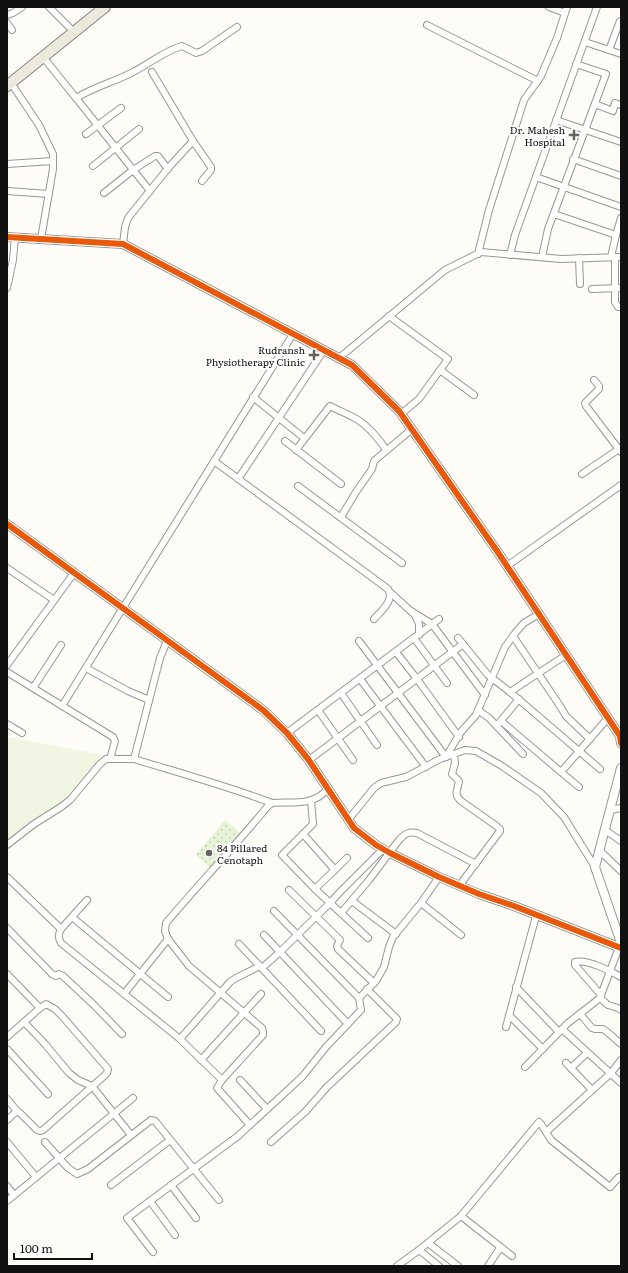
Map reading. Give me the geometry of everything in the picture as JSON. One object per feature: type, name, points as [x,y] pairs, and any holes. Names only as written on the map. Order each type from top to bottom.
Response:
[{"type":"main road","points":[[9,85],[104,7]]},
{"type":"street","points":[[7,15],[22,7]]},
{"type":"street","points":[[49,7],[74,32]]},
{"type":"street","points":[[478,254],[489,210],[524,100],[541,76],[557,38],[566,10],[549,7]]},
{"type":"street","points":[[510,254],[515,235],[598,7]]},
{"type":"street","points":[[609,50],[618,36],[621,21]]},
{"type":"street","points":[[7,23],[12,30]]},
{"type":"street","points":[[427,25],[538,81]]},
{"type":"street","points":[[76,98],[89,90],[132,72],[173,48],[182,46],[196,53],[202,51],[237,27]]},
{"type":"street","points":[[585,42],[621,54]]},
{"type":"street","points":[[42,57],[150,191]]},
{"type":"street","points":[[542,257],[548,229],[606,74],[576,64]]},
{"type":"street","points":[[152,72],[210,167],[211,170],[202,181]]},
{"type":"street","points":[[9,85],[39,125],[53,154],[53,169],[41,239]]},
{"type":"street","points":[[595,104],[613,110],[615,103],[621,105]]},
{"type":"street","points":[[86,134],[121,108]]},
{"type":"street","points":[[556,120],[621,142]]},
{"type":"street","points":[[93,166],[139,129]]},
{"type":"street","points":[[123,244],[125,227],[128,218],[193,141]]},
{"type":"street","points":[[104,193],[133,170],[154,156],[158,156],[168,169]]},
{"type":"street","points":[[573,159],[621,176]]},
{"type":"street","points":[[7,164],[53,161]]},
{"type":"street","points":[[536,177],[621,207]]},
{"type":"street","points":[[7,191],[49,194]]},
{"type":"street","points":[[554,214],[616,235]]},
{"type":"street","points":[[621,218],[616,235],[618,288],[615,302],[618,307],[621,307]]},
{"type":"street","points":[[7,288],[11,237],[123,244],[352,365],[401,414],[412,429],[507,566],[620,736],[621,740]]},
{"type":"street","points":[[339,358],[445,270],[481,252],[561,259],[616,257]]},
{"type":"street","points":[[579,258],[580,284]]},
{"type":"street","points":[[592,289],[618,288]]},
{"type":"street","points":[[389,316],[448,359],[419,399],[401,414]]},
{"type":"street","points":[[62,706],[292,334]]},
{"type":"street","points":[[238,479],[324,350]]},
{"type":"street","points":[[440,370],[474,395]]},
{"type":"street","points":[[582,474],[620,450],[586,406],[585,403],[599,389],[599,386],[594,380]]},
{"type":"street","points":[[253,397],[304,438]]},
{"type":"street","points":[[296,450],[330,406],[358,420],[384,446],[386,450]]},
{"type":"street","points":[[341,518],[356,492],[372,469],[374,461],[412,429]]},
{"type":"street","points":[[285,441],[341,484]]},
{"type":"street","points":[[214,461],[388,589],[390,593],[411,611],[432,624],[485,695]]},
{"type":"street","points":[[507,566],[621,485]]},
{"type":"street","points":[[298,486],[402,563]]},
{"type":"street","points":[[7,524],[263,710],[288,733],[309,760],[354,828],[386,851],[459,886],[536,916],[620,946]]},
{"type":"street","points":[[7,568],[54,600]]},
{"type":"street","points":[[7,666],[74,573]]},
{"type":"street","points":[[374,619],[386,604],[390,597],[390,593]]},
{"type":"street","points":[[411,611],[418,621],[416,636],[447,683]]},
{"type":"street","points":[[446,757],[460,734],[476,715],[505,647],[524,623],[539,614]]},
{"type":"street","points":[[288,733],[439,619]]},
{"type":"street","points":[[513,636],[566,716],[590,739]]},
{"type":"street","points":[[458,638],[492,679],[519,699],[600,769]]},
{"type":"street","points":[[134,759],[160,658],[167,640]]},
{"type":"street","points":[[359,641],[446,757]]},
{"type":"street","points":[[309,760],[463,644]]},
{"type":"street","points":[[33,688],[61,645]]},
{"type":"street","points":[[396,652],[458,737]]},
{"type":"street","points":[[510,692],[566,655]]},
{"type":"street","points":[[86,668],[128,691],[149,700]]},
{"type":"street","points":[[7,672],[113,737],[115,741],[110,759]]},
{"type":"street","points":[[360,679],[426,767]]},
{"type":"street","points":[[341,693],[377,746]]},
{"type":"street","points":[[498,723],[519,699]]},
{"type":"street","points":[[318,710],[353,760]]},
{"type":"street","points":[[478,710],[498,723],[579,787]]},
{"type":"street","points":[[561,772],[608,718]]},
{"type":"street","points":[[498,723],[523,754]]},
{"type":"street","points":[[7,724],[22,733]]},
{"type":"street","points":[[348,820],[374,788],[381,783],[406,777],[446,757],[465,750],[476,751],[502,766],[541,793],[564,817],[595,867],[620,946],[600,997],[561,1031],[525,1067]]},
{"type":"street","points":[[454,754],[455,763],[452,774],[459,781],[456,790],[460,801],[500,829],[497,836],[459,886]]},
{"type":"street","points":[[7,845],[34,824],[70,800],[100,764],[106,759],[134,759],[272,803],[303,802],[322,795],[328,789]]},
{"type":"street","points":[[595,867],[621,768]]},
{"type":"street","points":[[311,800],[313,824],[282,855],[315,889],[368,938]]},
{"type":"street","points":[[250,1125],[216,1088],[263,1035],[262,1028],[189,966],[168,939],[165,931],[166,923],[272,803]]},
{"type":"street","points":[[610,810],[621,808]]},
{"type":"street","points":[[605,830],[621,841]]},
{"type":"street","points":[[180,1039],[230,982],[261,967],[280,952],[341,891],[404,835],[412,832],[417,833],[476,864]]},
{"type":"street","points":[[303,834],[335,870]]},
{"type":"street","points":[[341,914],[352,901],[386,851]]},
{"type":"street","points":[[600,851],[621,871]]},
{"type":"street","points":[[315,889],[347,858]]},
{"type":"street","points":[[7,877],[61,929]]},
{"type":"street","points":[[359,998],[374,983],[384,967],[389,947],[396,934],[439,877]]},
{"type":"street","points":[[288,890],[340,940],[337,946],[341,952],[374,983]]},
{"type":"street","points":[[87,900],[61,929],[58,934],[61,943],[180,1039],[222,1080]]},
{"type":"street","points":[[352,901],[396,934]]},
{"type":"street","points":[[421,902],[461,935]]},
{"type":"street","points":[[153,1252],[127,1218],[238,1136],[302,1077],[326,1047],[361,1010],[359,998],[274,911]]},
{"type":"street","points":[[506,1027],[536,916]]},
{"type":"street","points":[[72,917],[168,998]]},
{"type":"street","points":[[7,928],[52,974],[56,976],[59,974],[63,976],[94,1004],[122,1034]]},
{"type":"street","points":[[264,935],[348,1024]]},
{"type":"street","points":[[124,994],[168,939]]},
{"type":"street","points":[[239,944],[321,1031]]},
{"type":"street","points":[[621,978],[610,971],[586,963],[576,962],[575,965],[608,1005],[621,1010]]},
{"type":"street","points":[[7,974],[40,1008]]},
{"type":"street","points":[[516,987],[561,1031],[621,1083]]},
{"type":"street","points":[[271,1142],[305,1112],[327,1087],[396,1022],[397,1019],[368,989]]},
{"type":"street","points":[[201,1060],[261,994]]},
{"type":"street","points":[[7,1037],[46,1004],[55,1009],[62,1016],[108,1069],[104,1076],[40,1131],[37,1130],[17,1111],[7,1099]]},
{"type":"street","points":[[580,1014],[592,1028],[603,1029],[621,1044]]},
{"type":"street","points":[[509,1016],[543,1049]]},
{"type":"street","points":[[24,1022],[69,1073],[78,1080],[92,1086],[131,1135]]},
{"type":"street","points":[[7,1049],[48,1094]]},
{"type":"street","points":[[571,1068],[587,1053]]},
{"type":"street","points":[[546,1132],[611,1073],[621,1060]]},
{"type":"street","points":[[566,1063],[592,1090]]},
{"type":"street","points":[[240,1080],[267,1109]]},
{"type":"street","points":[[7,1201],[133,1098]]},
{"type":"street","points":[[7,1120],[17,1111]]},
{"type":"street","points":[[45,1142],[58,1158],[77,1174],[88,1169],[151,1120],[155,1121],[218,1200]]},
{"type":"street","points":[[396,1266],[419,1250],[461,1216],[505,1164],[536,1124],[540,1123],[551,1140],[610,1187],[621,1177]]},
{"type":"street","points":[[111,1185],[170,1140]]},
{"type":"street","points":[[7,1142],[36,1177]]},
{"type":"street","points":[[171,1185],[196,1218]]},
{"type":"street","points":[[7,1186],[14,1195]]},
{"type":"street","points":[[150,1201],[175,1235]]},
{"type":"street","points":[[461,1216],[512,1256]]},
{"type":"street","points":[[428,1243],[458,1266]]},
{"type":"street","points":[[488,1266],[500,1248]]},
{"type":"street","points":[[419,1250],[439,1266]]},
{"type":"green space","points":[[7,737],[104,755],[87,781],[65,804],[7,843]]},
{"type":"green space","points":[[225,820],[240,833],[211,868],[196,855]]},
{"type":"cycle path","points":[[7,237],[123,244],[352,365],[399,411],[497,551],[620,736],[621,743]]},
{"type":"cycle path","points":[[7,524],[263,710],[287,733],[308,759],[354,828],[376,845],[439,877],[479,894],[514,906],[621,948]]},
{"type":"place","name":"Dr. Mahesh Hospital","points":[[574,135]]},
{"type":"place","name":"Rudransh Physiotherapy Clinic","points":[[314,355]]},
{"type":"place","name":"84 Pillared Cenotaph","points":[[209,853]]}]
